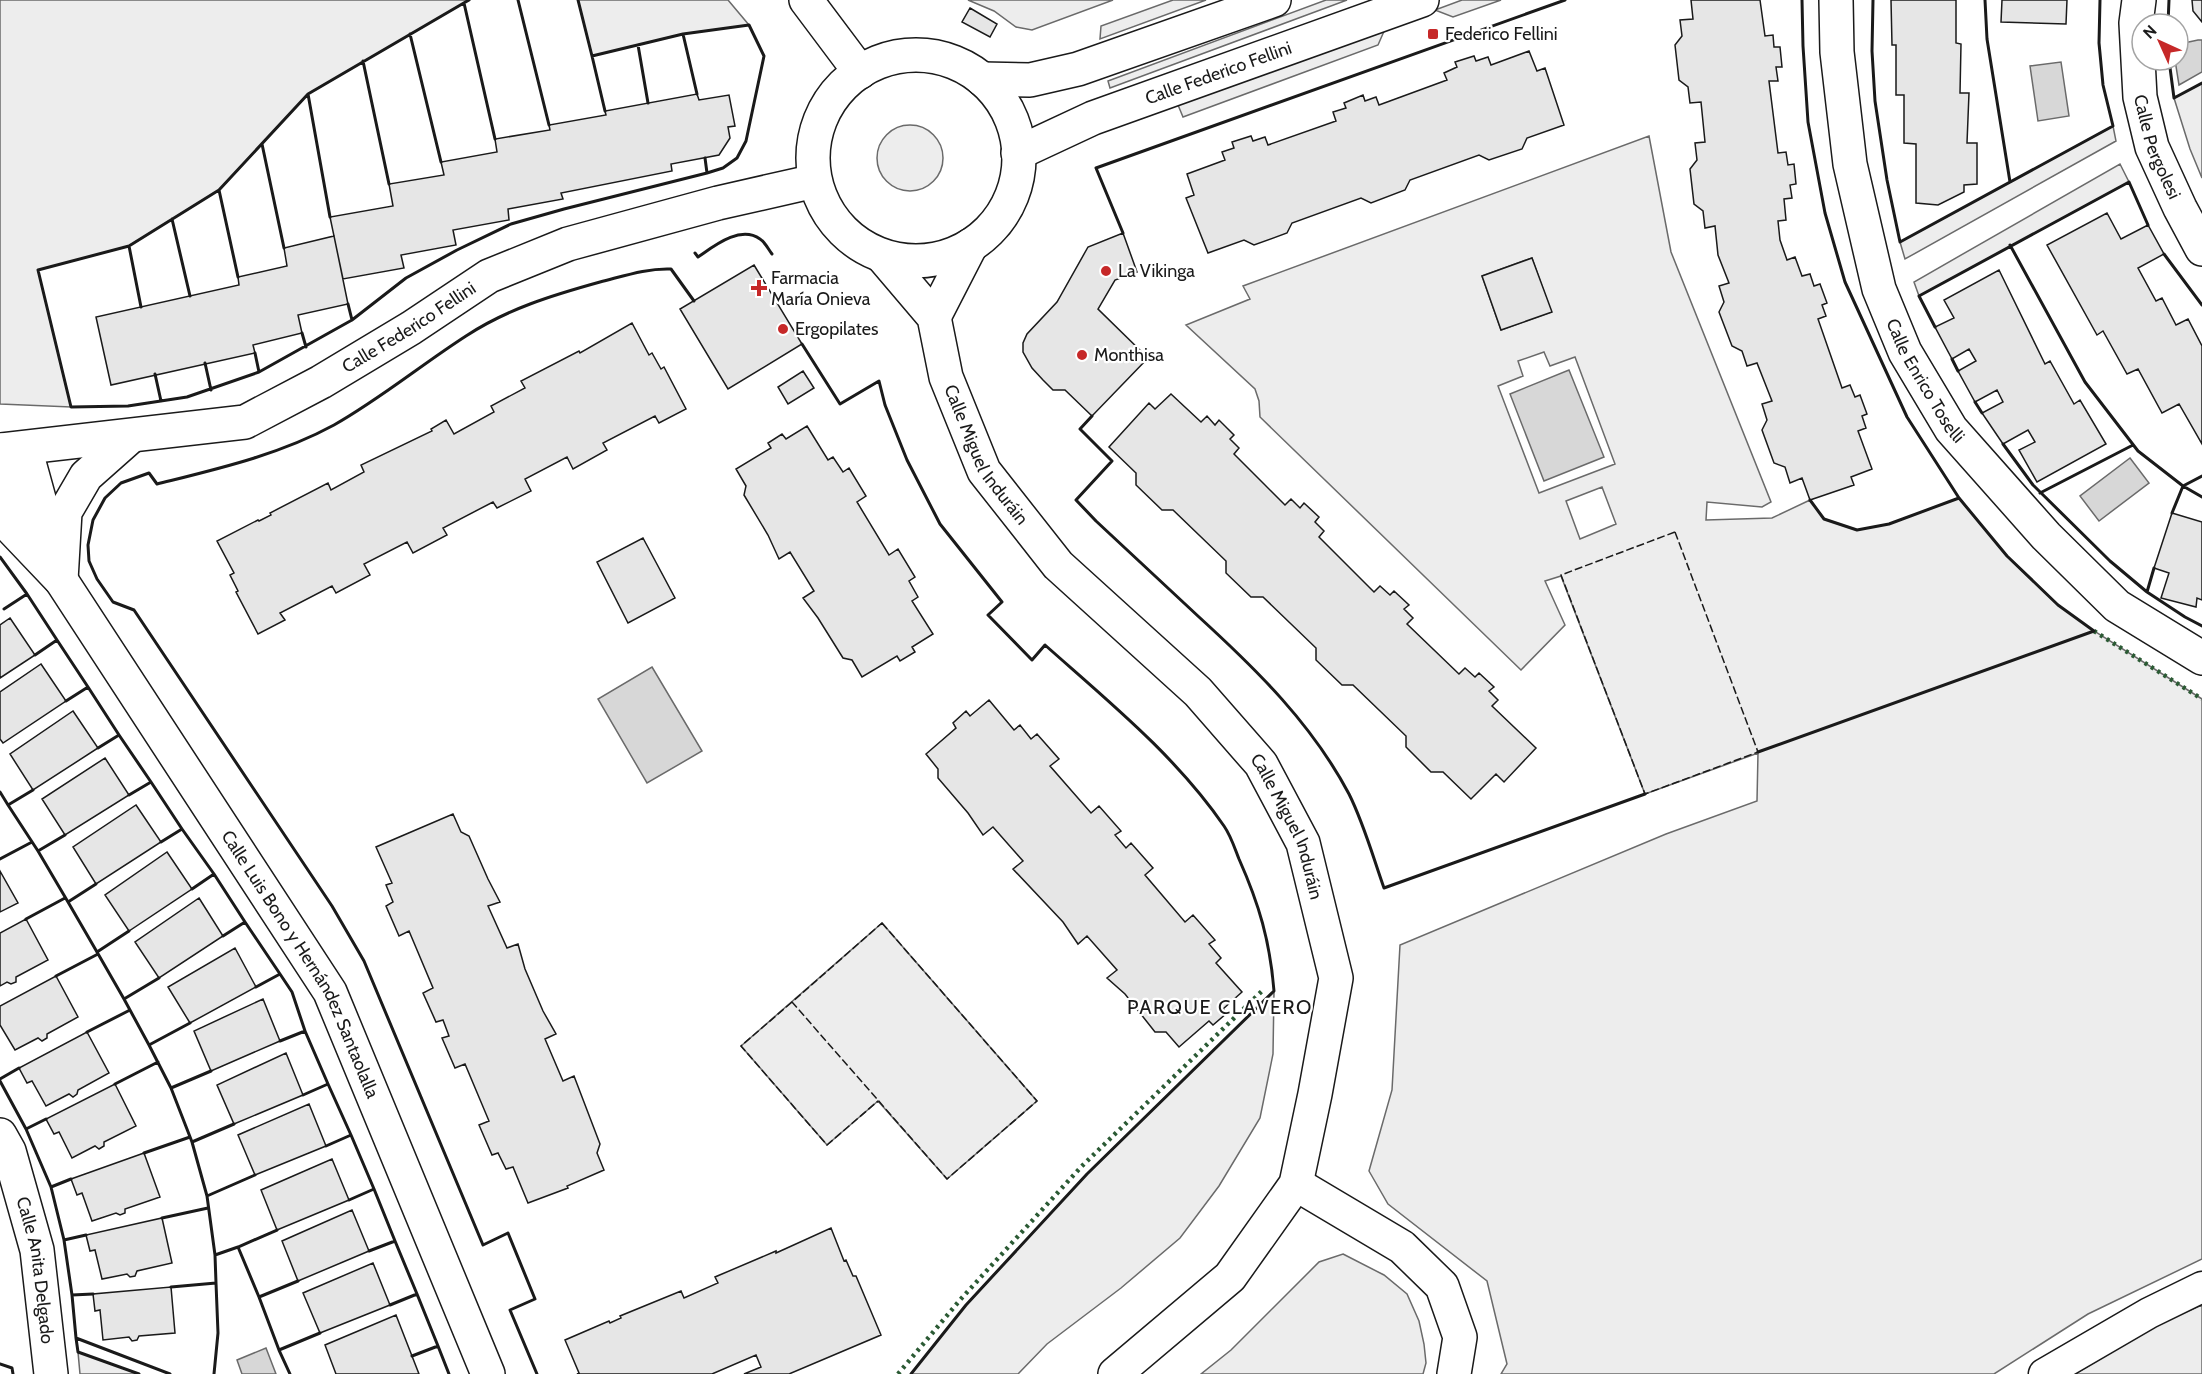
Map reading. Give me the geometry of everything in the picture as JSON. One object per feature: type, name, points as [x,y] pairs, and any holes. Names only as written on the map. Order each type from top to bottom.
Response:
[{"type":"street","points":[[806,0],[860,72]]},
{"type":"street","points":[[982,79],[1030,80],[1078,69],[1274,0]]},
{"type":"street","name":"Calle Federico Fellini","points":[[1018,153],[1093,118],[1422,0]]},
{"type":"street","name":"Calle Enrico Toselli","points":[[1836,0],[1837,52],[1850,164],[1879,289],[1905,351],[1951,429],[2046,536],[2117,606],[2202,658]]},
{"type":"street","name":"Calle Pergolesi","points":[[2139,0],[2136,23],[2140,97],[2152,147],[2202,249]]},
{"type":"street","points":[[901,56],[930,56],[957,64],[982,79],[1001,100],[1014,125],[1018,153],[1017,180],[1007,205],[992,228],[971,245],[944,258],[914,262],[884,257],[860,246],[841,230],[826,210],[815,181],[813,150],[819,123],[832,99],[851,78],[860,72],[874,64],[901,56]]},
{"type":"street","name":"Calle Federico Fellini","points":[[9,450],[245,422],[321,382],[411,328],[489,276],[568,244],[718,203],[815,181]]},
{"type":"street","points":[[884,257],[934,317],[971,245]]},
{"type":"street","name":"Calle Miguel Induráin","points":[[934,317],[946,377],[984,471],[1058,565],[1198,692],[1260,764],[1303,843],[1336,978],[1296,1184],[1230,1277],[1115,1374]]},
{"type":"street","points":[[61,580],[65,512],[86,476],[130,437]]},
{"type":"street","points":[[8,523],[9,450]]},
{"type":"street","name":"Calle Luis Bono y Hernández Santaolalla","points":[[9,450],[61,580]]},
{"type":"street","name":"Calle Luis Bono y Hernández Santaolalla","points":[[8,523],[61,580],[330,992],[488,1374]]},
{"type":"street","name":"Calle Anita Delgado","points":[[0,1135],[9,1151],[38,1250],[51,1374]]},
{"type":"street","points":[[1296,1184],[1402,1247],[1442,1286],[1460,1337],[1454,1374]]},
{"type":"street","points":[[2044,1374],[2149,1313],[2202,1287]]},
{"type":"shaded area","points":[[0,0],[469,0],[308,94],[219,190],[129,246],[38,270],[71,407],[0,404]]},
{"type":"shaded area","points":[[578,0],[728,0],[749,25],[683,34],[592,56]]},
{"type":"shaded area","points":[[968,0],[1113,0],[1032,30],[1016,27],[994,11]]},
{"type":"shaded area","points":[[1173,0],[1206,0],[1100,39],[1101,26]]},
{"type":"shaded area","points":[[1326,0],[1347,0],[1110,88],[1108,81]]},
{"type":"shaded area","points":[[1462,0],[1501,0],[1453,17],[1435,10]]},
{"type":"shaded area","points":[[1385,29],[1378,45],[1183,117],[1178,105]]},
{"type":"shaded area","points":[[2202,40],[2202,72],[2179,85],[2177,72],[2190,72],[2190,42]]},
{"type":"shaded area","points":[[2061,62],[2069,116],[2038,121],[2030,66]]},
{"type":"shaded area","points":[[2202,83],[2202,178],[2174,98]]},
{"type":"shaded area","points":[[910,125],[923,128],[933,135],[940,145],[943,158],[940,171],[933,181],[923,188],[910,191],[897,188],[887,181],[880,171],[877,158],[880,145],[887,135],[897,128]]},
{"type":"shaded area","points":[[2113,126],[2116,141],[1905,259],[1900,242]]},
{"type":"shaded area","points":[[1649,136],[1671,252],[1771,502],[1762,507],[1707,502],[1706,520],[1772,518],[1810,500],[1824,519],[1857,530],[1889,524],[1959,498],[2007,556],[2058,605],[2094,631],[2202,699],[2202,1259],[2088,1314],[1994,1374],[1501,1374],[1507,1364],[1487,1281],[1388,1204],[1369,1171],[1392,1090],[1400,945],[1666,834],[1757,801],[1758,753],[1645,794],[1561,576],[1545,581],[1565,625],[1521,670],[1260,417],[1259,401],[1255,389],[1186,325],[1250,299],[1243,286]],"holes":[[[1532,258],[1551,312],[1501,330],[1482,276]],[[1544,352],[1550,366],[1575,357],[1615,464],[1539,493],[1498,386],[1523,376],[1518,361]],[[1602,487],[1616,524],[1580,539],[1566,501]]]},
{"type":"shaded area","points":[[2120,164],[2129,182],[1919,296],[1914,282]]},
{"type":"shaded area","points":[[1569,370],[1604,457],[1544,481],[1510,394]]},
{"type":"shaded area","points":[[2130,458],[2149,483],[2099,521],[2080,496]]},
{"type":"shaded area","points":[[652,667],[702,751],[647,783],[598,699]]},
{"type":"shaded area","points":[[882,923],[1037,1101],[947,1179],[878,1101],[827,1145],[741,1046]]},
{"type":"shaded area","points":[[1274,991],[1273,1054],[1260,1118],[1219,1186],[1180,1238],[1121,1288],[1047,1344],[1018,1374],[911,1374],[966,1305],[1087,1174]]},
{"type":"shaded area","points":[[1343,1254],[1384,1275],[1407,1294],[1419,1321],[1424,1344],[1426,1363],[1423,1374],[1201,1374],[1231,1350],[1319,1262]]},
{"type":"shaded area","points":[[2202,1305],[2202,1374],[2075,1374],[2158,1324]]},
{"type":"shaded area","points":[[266,1348],[276,1374],[242,1374],[237,1360]]},
{"type":"shaded area","points":[[78,1352],[139,1374],[80,1374]]},
{"type":"building","points":[[1691,0],[1760,0],[1765,36],[1773,35],[1774,47],[1780,47],[1782,67],[1776,67],[1778,81],[1769,81],[1778,153],[1786,152],[1788,165],[1794,164],[1796,184],[1790,185],[1792,198],[1784,199],[1786,220],[1778,221],[1780,240],[1787,260],[1795,257],[1802,276],[1810,274],[1814,286],[1820,284],[1827,303],[1822,305],[1826,316],[1818,319],[1842,388],[1850,385],[1855,397],[1860,395],[1867,414],[1862,416],[1866,428],[1858,431],[1872,469],[1851,477],[1854,485],[1810,500],[1802,478],[1790,483],[1785,467],[1774,463],[1762,430],[1767,420],[1762,404],[1772,401],[1757,363],[1747,366],[1742,351],[1732,346],[1719,312],[1724,302],[1719,286],[1729,283],[1718,255],[1715,226],[1705,228],[1703,211],[1694,204],[1690,169],[1697,160],[1695,143],[1705,142],[1701,102],[1690,103],[1688,87],[1679,80],[1675,45],[1682,36],[1680,20],[1693,19]]},
{"type":"building","points":[[1891,0],[1956,0],[1956,43],[1961,44],[1960,93],[1969,93],[1967,143],[1977,143],[1977,184],[1964,185],[1964,192],[1938,205],[1916,203],[1916,144],[1904,143],[1904,95],[1896,95],[1896,45],[1892,45]]},
{"type":"building","points":[[2002,0],[2067,0],[2066,24],[2001,22]]},
{"type":"building","points":[[2192,0],[2202,0],[2202,22],[2193,11]]},
{"type":"building","points":[[970,8],[997,24],[990,37],[962,22]]},
{"type":"building","points":[[1529,51],[1537,71],[1545,68],[1564,125],[1527,138],[1522,149],[1489,160],[1479,155],[1410,180],[1405,190],[1371,203],[1361,198],[1292,223],[1287,233],[1254,245],[1244,240],[1208,253],[1186,198],[1194,195],[1187,174],[1225,160],[1222,152],[1234,148],[1232,142],[1251,136],[1253,141],[1265,137],[1268,145],[1336,121],[1333,112],[1346,108],[1344,103],[1363,95],[1365,101],[1376,97],[1379,105],[1447,80],[1444,73],[1457,67],[1455,62],[1474,56],[1476,61],[1488,57],[1491,65]]},
{"type":"building","points":[[697,94],[699,100],[729,95],[735,126],[728,127],[730,138],[719,155],[671,164],[672,171],[561,193],[563,199],[508,209],[509,220],[453,230],[456,245],[401,255],[404,268],[343,279],[330,217],[393,206],[389,184],[444,175],[441,162],[497,152],[495,139],[550,130],[549,125],[606,115],[605,111]]},
{"type":"building","points":[[2107,213],[2121,239],[2148,225],[2164,254],[2138,268],[2156,301],[2162,298],[2176,325],[2188,319],[2202,346],[2202,444],[2179,404],[2162,413],[2138,369],[2127,374],[2103,331],[2097,335],[2047,245]]},
{"type":"building","points":[[1123,233],[1137,272],[1115,280],[1098,309],[1148,358],[1092,416],[1065,390],[1053,390],[1043,380],[1032,368],[1023,352],[1023,343],[1027,334],[1057,302],[1088,247]]},
{"type":"building","points":[[334,236],[348,304],[298,315],[302,333],[253,345],[255,353],[111,385],[96,317],[239,285],[238,277],[287,266],[284,248]]},
{"type":"building","points":[[1532,258],[1552,312],[1501,330],[1482,276]]},
{"type":"building","points":[[754,265],[802,344],[728,389],[680,309]]},
{"type":"building","points":[[1999,270],[2045,364],[2050,361],[2074,404],[2080,400],[2106,444],[2037,482],[2019,450],[2035,442],[2028,430],[2003,444],[1982,413],[2003,402],[1997,390],[1975,402],[1958,371],[1976,361],[1969,349],[1952,359],[1935,327],[1954,318],[1944,300]]},
{"type":"building","points":[[632,323],[649,355],[652,353],[661,369],[664,367],[686,409],[659,423],[655,416],[603,443],[607,450],[573,469],[567,457],[525,479],[531,491],[497,508],[493,502],[443,528],[447,535],[413,553],[407,542],[364,564],[370,575],[336,593],[332,586],[280,613],[285,620],[258,634],[236,592],[238,591],[230,575],[234,573],[217,541],[271,515],[270,513],[328,483],[331,490],[364,472],[361,465],[432,431],[431,429],[446,420],[454,434],[494,412],[491,406],[525,388],[521,381],[579,351],[580,353]]},
{"type":"building","points":[[803,371],[814,388],[788,404],[778,387]]},
{"type":"building","points":[[1171,394],[1201,422],[1207,416],[1215,425],[1219,420],[1234,435],[1230,439],[1239,448],[1234,454],[1285,505],[1291,499],[1300,508],[1304,503],[1319,517],[1315,522],[1324,531],[1319,537],[1374,592],[1380,586],[1390,595],[1394,591],[1409,605],[1404,609],[1413,618],[1407,624],[1459,674],[1465,668],[1475,677],[1479,673],[1494,687],[1489,691],[1498,700],[1492,706],[1536,748],[1504,782],[1496,774],[1471,799],[1443,772],[1431,772],[1406,747],[1406,736],[1353,685],[1342,685],[1316,660],[1316,648],[1263,597],[1251,597],[1226,573],[1226,561],[1173,510],[1162,510],[1136,485],[1136,473],[1109,447],[1149,403],[1155,409]]},
{"type":"building","points":[[807,426],[828,460],[833,457],[843,472],[849,468],[866,496],[857,502],[889,555],[898,549],[915,577],[909,581],[918,597],[912,601],[933,634],[912,647],[915,652],[900,661],[897,656],[862,677],[852,660],[843,658],[803,598],[814,591],[790,552],[779,559],[768,535],[744,495],[746,486],[736,469],[771,448],[768,443],[782,434],[786,439]]},
{"type":"building","points":[[2172,513],[2202,522],[2202,600],[2197,598],[2196,607],[2161,598],[2169,573],[2154,568]]},
{"type":"building","points":[[643,538],[675,598],[628,623],[597,562]]},
{"type":"building","points":[[10,618],[35,655],[0,678],[0,625]]},
{"type":"building","points":[[41,664],[66,701],[3,743],[0,739],[0,692]]},
{"type":"building","points":[[989,700],[1014,730],[1020,725],[1031,739],[1037,734],[1059,759],[1050,766],[1091,813],[1099,806],[1121,831],[1115,835],[1126,848],[1131,843],[1153,868],[1145,875],[1185,922],[1193,915],[1215,940],[1209,944],[1221,958],[1216,963],[1242,992],[1223,1009],[1227,1013],[1213,1025],[1209,1021],[1179,1047],[1166,1032],[1155,1032],[1125,994],[1107,978],[1117,970],[1087,936],[1078,944],[1063,922],[1013,869],[1023,861],[993,827],[983,835],[968,813],[938,778],[938,769],[926,754],[956,728],[953,723],[966,711],[970,716]]},
{"type":"building","points":[[73,711],[98,748],[33,790],[10,754]]},
{"type":"building","points":[[105,758],[129,795],[65,835],[42,799]]},
{"type":"building","points":[[136,805],[161,842],[96,884],[73,847]]},
{"type":"building","points":[[453,814],[461,832],[469,836],[500,902],[488,906],[507,948],[518,944],[525,969],[543,1011],[556,1034],[545,1039],[563,1081],[574,1076],[600,1144],[597,1153],[604,1170],[567,1186],[568,1188],[528,1203],[513,1167],[506,1169],[498,1153],[492,1155],[479,1125],[489,1121],[465,1064],[455,1068],[442,1038],[449,1036],[443,1020],[436,1022],[423,993],[433,988],[409,931],[399,936],[386,906],[393,902],[386,885],[392,883],[376,847]]},
{"type":"building","points":[[167,852],[192,889],[129,931],[105,895]]},
{"type":"building","points":[[0,871],[18,903],[0,912]]},
{"type":"building","points":[[199,898],[223,936],[159,978],[135,942]]},
{"type":"building","points":[[26,919],[48,960],[16,977],[16,982],[11,984],[7,982],[0,986],[0,933]]},
{"type":"building","points":[[235,948],[256,987],[190,1023],[168,987]]},
{"type":"building","points":[[56,976],[78,1017],[47,1034],[47,1038],[42,1041],[38,1038],[15,1050],[0,1025],[0,1006]]},
{"type":"building","points":[[263,999],[280,1041],[211,1071],[194,1031]]},
{"type":"building","points":[[87,1032],[109,1073],[78,1090],[73,1097],[69,1094],[46,1106],[32,1081],[27,1083],[19,1068]]},
{"type":"building","points":[[286,1053],[303,1095],[234,1124],[217,1085]]},
{"type":"building","points":[[115,1084],[136,1126],[104,1142],[104,1146],[99,1149],[95,1146],[72,1158],[59,1132],[54,1134],[46,1119]]},
{"type":"building","points":[[309,1104],[326,1146],[255,1175],[238,1135]]},
{"type":"building","points":[[144,1153],[160,1197],[125,1209],[125,1213],[120,1215],[116,1213],[92,1221],[82,1193],[77,1195],[71,1179]]},
{"type":"building","points":[[332,1159],[349,1200],[277,1230],[261,1190]]},
{"type":"building","points":[[352,1210],[369,1251],[298,1281],[282,1241]]},
{"type":"building","points":[[162,1218],[172,1263],[137,1271],[135,1276],[130,1277],[127,1274],[102,1279],[95,1250],[90,1251],[86,1235]]},
{"type":"building","points":[[831,1228],[844,1261],[846,1260],[853,1276],[856,1276],[881,1335],[789,1374],[744,1374],[761,1367],[756,1355],[712,1374],[577,1374],[579,1373],[565,1340],[609,1321],[610,1323],[621,1318],[620,1316],[681,1291],[684,1298],[718,1283],[715,1277]]},
{"type":"building","points":[[373,1263],[390,1305],[320,1333],[303,1293]]},
{"type":"building","points":[[171,1287],[175,1333],[139,1336],[137,1340],[132,1341],[129,1337],[103,1340],[100,1310],[95,1311],[93,1294]]},
{"type":"building","points":[[396,1315],[419,1374],[336,1374],[325,1345]]},
{"type":"hedge","points":[[2094,631],[2202,699]]},
{"type":"hedge","points":[[898,1374],[960,1300],[1081,1167],[1264,989]]},
{"type":"fence","points":[[1675,532],[1758,752],[1645,794],[1561,575],[1675,532]]},
{"type":"fence","points":[[882,923],[1037,1101],[947,1179],[792,1002],[882,923]]},
{"type":"fence","points":[[792,1002],[741,1046],[827,1145],[878,1101]]},
{"type":"wall","points":[[330,217],[308,94],[469,0]]},
{"type":"wall","points":[[518,0],[549,125]]},
{"type":"wall","points":[[348,304],[352,320],[406,278],[511,224],[707,173],[723,168],[737,158],[746,141],[764,56],[749,25],[683,34],[592,56],[578,0]]},
{"type":"wall","points":[[1123,233],[1096,168],[1565,0]]},
{"type":"wall","points":[[1758,752],[2094,631],[2058,605],[2007,556],[1959,498],[1907,417],[1845,282],[1825,213],[1808,122],[1802,0]]},
{"type":"wall","points":[[1873,0],[1872,51],[1875,101],[1887,180],[1900,242],[2113,126],[2103,85],[2099,43],[2100,0]]},
{"type":"wall","points":[[1985,0],[1987,39],[2010,182]]},
{"type":"wall","points":[[2168,12],[2169,0]]},
{"type":"wall","points":[[464,3],[495,139]]},
{"type":"wall","points":[[410,34],[441,162]]},
{"type":"wall","points":[[683,34],[697,94]]},
{"type":"wall","points":[[638,45],[648,103]]},
{"type":"wall","points":[[592,56],[605,111]]},
{"type":"wall","points":[[363,61],[389,184]]},
{"type":"wall","points":[[2171,72],[2174,98],[2202,83]]},
{"type":"wall","points":[[308,94],[219,190],[129,246],[38,270],[71,407],[128,406],[187,397],[259,372],[352,320]]},
{"type":"wall","points":[[262,144],[284,248]]},
{"type":"wall","points":[[705,158],[707,173]]},
{"type":"wall","points":[[1935,327],[1919,296],[2129,182],[2148,225]]},
{"type":"wall","points":[[219,190],[238,277]]},
{"type":"wall","points":[[172,219],[190,296]]},
{"type":"wall","points":[[695,253],[698,257],[727,239],[744,234],[760,239],[772,254]]},
{"type":"wall","points":[[2010,245],[2085,382],[2138,451],[2183,486],[2202,497]]},
{"type":"wall","points":[[129,246],[141,307]]},
{"type":"wall","points":[[2164,254],[2202,305]]},
{"type":"wall","points":[[537,1374],[510,1310],[535,1299],[508,1233],[483,1245],[364,961],[332,906],[134,610],[113,602],[97,579],[89,561],[88,545],[93,520],[105,498],[121,483],[149,473],[157,484],[202,473],[270,453],[313,436],[368,404],[466,336],[514,310],[600,282],[662,269],[671,269],[694,301]]},
{"type":"wall","points":[[302,333],[306,347]]},
{"type":"wall","points":[[802,344],[840,404],[879,381],[885,405],[907,460],[940,524],[1002,602],[988,615],[1032,660],[1045,645],[1117,708],[1185,776],[1224,826],[1252,892],[1262,923],[1274,991],[1087,1174],[966,1305],[911,1374]]},
{"type":"wall","points":[[255,353],[259,372]]},
{"type":"wall","points":[[1952,359],[1958,371]]},
{"type":"wall","points":[[205,363],[211,390]]},
{"type":"wall","points":[[155,374],[161,401]]},
{"type":"wall","points":[[1975,402],[1982,413]]},
{"type":"wall","points":[[1092,416],[1080,429],[1112,461],[1076,500],[1242,657],[1301,721],[1349,794],[1364,829],[1384,888],[1645,794]]},
{"type":"wall","points":[[2003,444],[2033,485],[2110,561],[2147,592],[2202,626]]},
{"type":"wall","points":[[2040,493],[2133,445]]},
{"type":"wall","points":[[2172,513],[2183,486],[2202,476]]},
{"type":"wall","points":[[1810,500],[1824,519],[1857,530],[1889,524],[1959,498]]},
{"type":"wall","points":[[0,557],[27,594],[4,609]]},
{"type":"wall","points":[[2147,592],[2154,568]]},
{"type":"wall","points":[[27,594],[57,640],[35,655]]},
{"type":"wall","points":[[57,640],[88,687],[66,701]]},
{"type":"wall","points":[[88,687],[119,735],[98,748]]},
{"type":"wall","points":[[119,735],[151,782],[129,795]]},
{"type":"wall","points":[[151,782],[182,829],[161,842]]},
{"type":"wall","points":[[33,790],[8,805],[38,851]]},
{"type":"wall","points":[[0,792],[8,805]]},
{"type":"wall","points":[[182,829],[214,874],[192,889]]},
{"type":"wall","points":[[65,835],[38,851],[68,902]]},
{"type":"wall","points":[[0,859],[32,842]]},
{"type":"wall","points":[[214,874],[245,922],[223,936]]},
{"type":"wall","points":[[96,884],[68,902],[97,952]]},
{"type":"wall","points":[[26,919],[65,898]]},
{"type":"wall","points":[[245,922],[280,974],[256,987]]},
{"type":"wall","points":[[124,999],[97,952],[129,931]]},
{"type":"wall","points":[[56,976],[98,954]]},
{"type":"wall","points":[[280,974],[292,992],[305,1031]]},
{"type":"wall","points":[[149,1045],[124,999],[159,978]]},
{"type":"wall","points":[[87,1032],[130,1010]]},
{"type":"wall","points":[[171,1088],[149,1045],[190,1023]]},
{"type":"wall","points":[[280,1041],[305,1031],[328,1084]]},
{"type":"wall","points":[[115,1084],[158,1062]]},
{"type":"wall","points":[[0,1079],[19,1068]]},
{"type":"wall","points":[[192,1142],[171,1088],[211,1071]]},
{"type":"wall","points":[[0,1081],[26,1129]]},
{"type":"wall","points":[[303,1095],[328,1084],[351,1135]]},
{"type":"wall","points":[[46,1119],[26,1129],[51,1187]]},
{"type":"wall","points":[[207,1196],[192,1142],[234,1124]]},
{"type":"wall","points":[[326,1146],[351,1135],[374,1189]]},
{"type":"wall","points":[[144,1153],[190,1137]]},
{"type":"wall","points":[[238,1247],[215,1255],[207,1196],[255,1175]]},
{"type":"wall","points":[[64,1240],[51,1187],[71,1179]]},
{"type":"wall","points":[[349,1200],[374,1189],[395,1241],[369,1251]]},
{"type":"wall","points":[[162,1218],[208,1208]]},
{"type":"wall","points":[[259,1297],[238,1247],[277,1230]]},
{"type":"wall","points":[[72,1295],[64,1240],[86,1235]]},
{"type":"wall","points":[[390,1305],[417,1294],[395,1241]]},
{"type":"wall","points":[[171,1287],[216,1283],[215,1255]]},
{"type":"wall","points":[[279,1350],[259,1297],[298,1281]]},
{"type":"wall","points":[[214,1374],[218,1333],[216,1283]]},
{"type":"wall","points":[[93,1294],[72,1295],[76,1338],[170,1374]]},
{"type":"wall","points":[[412,1356],[438,1346],[417,1294]]},
{"type":"wall","points":[[290,1374],[279,1350],[320,1333]]},
{"type":"wall","points":[[76,1338],[78,1352],[139,1374]]},
{"type":"wall","points":[[438,1346],[449,1374]]},
{"type":"wall","points":[[0,1364],[12,1368],[13,1374]]},
{"type":"place","name":"Federico Fellini","points":[[1433,34]]},
{"type":"place","name":"La Vikinga","points":[[1106,271]]},
{"type":"place","name":"Farmacia María Onieva","points":[[759,288]]},
{"type":"place","name":"Ergopilates","points":[[783,329]]},
{"type":"place","name":"Monthisa","points":[[1082,355]]},
{"type":"district","name":"PARQUE CLAVERO","points":[[1220,1007]]}]
